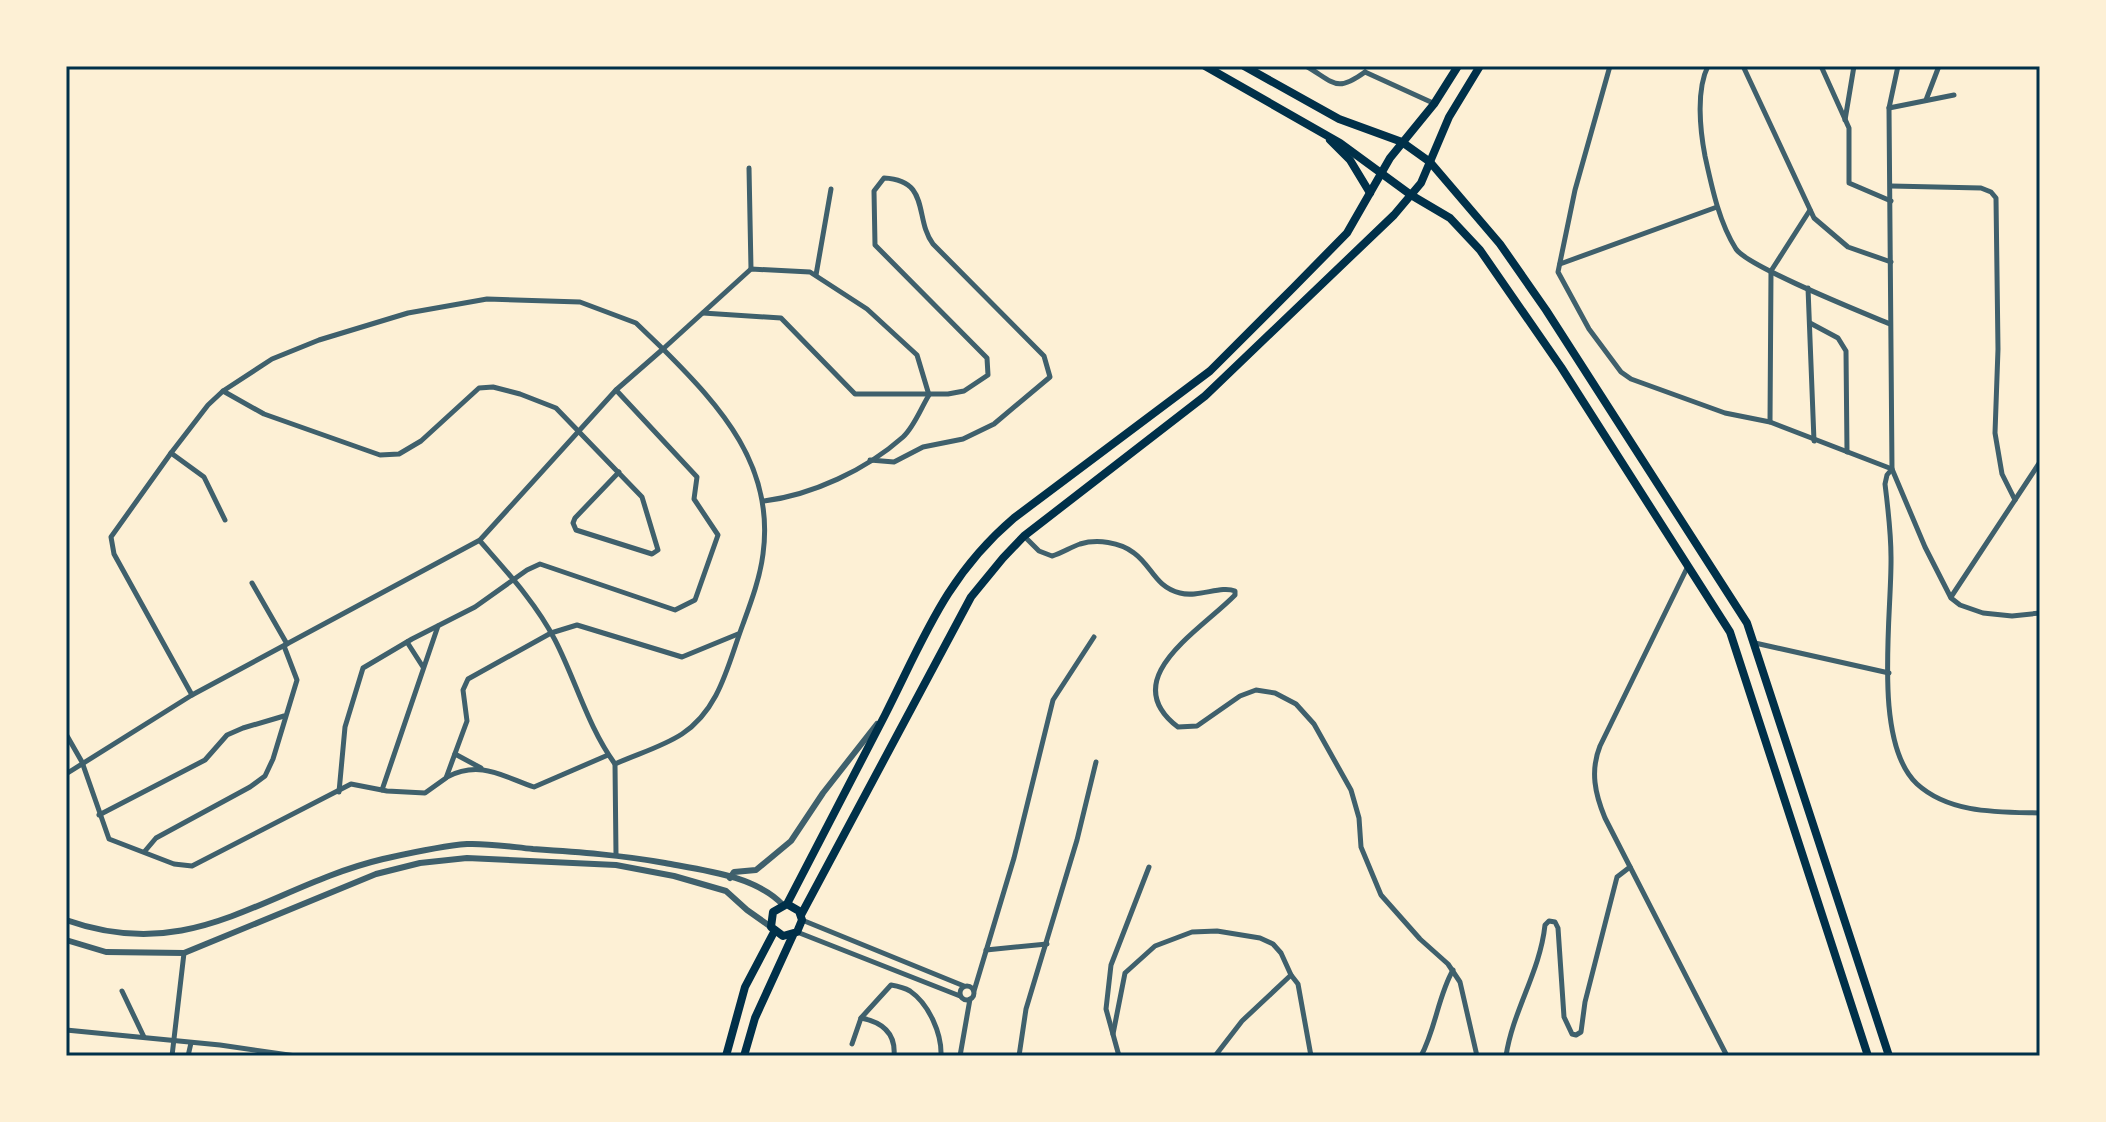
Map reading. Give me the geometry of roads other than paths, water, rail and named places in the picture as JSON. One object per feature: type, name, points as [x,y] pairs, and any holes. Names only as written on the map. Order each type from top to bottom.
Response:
[{"type":"main road","points":[[1205,66],[1324,134],[1411,195],[1450,218],[1480,250],[1561,367],[1724,621],[1735,646],[1868,1056]]},
{"type":"main road","points":[[1244,66],[1339,119],[1402,142],[1417,152],[1430,162],[1500,244],[1530,285],[1742,614],[1755,643],[1889,1056]]},
{"type":"main road","points":[[726,1056],[745,987],[773,929],[773,912],[785,904],[885,715],[928,626],[959,575],[986,541],[1210,371],[1347,233],[1381,173],[1434,104],[1458,66]]},
{"type":"main road","points":[[744,1056],[755,1018],[802,918],[971,597],[1024,536],[1205,396],[1411,195],[1427,174],[1449,117],[1480,66]]},
{"type":"main road","points":[[1324,134],[1353,164],[1370,194]]},
{"type":"main road","points":[[785,904],[796,907],[802,918]]},
{"type":"main road","points":[[773,929],[783,936],[795,933]]},
{"type":"street","points":[[1306,66],[1338,85],[1348,84],[1367,69],[1434,104]]},
{"type":"street","points":[[1610,66],[1575,190],[1558,272],[1589,329],[1621,372],[1631,379],[1725,413],[1770,422],[1892,469]]},
{"type":"street","points":[[1708,66],[1702,78],[1702,138],[1717,207],[1738,252],[1771,271],[1891,324]]},
{"type":"street","points":[[1743,66],[1814,218],[1848,247],[1891,262]]},
{"type":"street","points":[[1821,66],[1849,128],[1849,183],[1891,201]]},
{"type":"street","points":[[1845,120],[1854,66]]},
{"type":"street","points":[[1898,66],[1889,108],[1892,469],[1925,547],[1951,598],[1970,609],[1996,616],[2040,613]]},
{"type":"street","points":[[1926,100],[1939,66]]},
{"type":"street","points":[[1889,108],[1954,95]]},
{"type":"street","points":[[749,168],[751,269]]},
{"type":"street","points":[[702,313],[781,318],[855,394],[929,395],[964,391],[988,375],[987,358],[875,245],[874,191],[884,178],[900,178],[911,187],[924,209],[924,232],[1044,356],[1050,377],[994,424],[963,439],[923,447],[894,462],[869,460]]},
{"type":"street","points":[[1891,186],[1981,188],[1996,198],[1998,349],[1995,433],[2002,474],[2015,500]]},
{"type":"street","points":[[816,275],[831,189]]},
{"type":"street","points":[[1560,264],[1717,207]]},
{"type":"street","points":[[1770,422],[1771,271],[1810,210]]},
{"type":"street","points":[[66,774],[192,695],[480,540],[616,390],[751,269],[810,272],[867,309],[917,355],[929,395],[905,435],[857,469],[792,498],[764,501]]},
{"type":"street","points":[[1808,288],[1814,441]]},
{"type":"street","points":[[192,695],[114,554],[111,537],[208,405],[223,391],[272,359],[319,340],[408,313],[487,299],[580,302],[636,323],[663,349],[726,418],[743,444],[764,501],[763,553],[755,589],[717,696],[701,718],[680,735],[615,764]]},
{"type":"street","points":[[1809,322],[1838,338],[1846,351],[1847,452]]},
{"type":"street","points":[[223,391],[264,414],[380,455],[399,454],[421,441],[463,399],[479,388],[493,387],[520,394],[556,408],[580,430],[619,472],[642,497],[658,550],[652,554],[576,530],[573,523],[619,472]]},
{"type":"street","points":[[339,793],[345,727],[363,668],[475,607],[540,564],[675,610],[695,600],[718,535],[694,499],[697,477],[616,390]]},
{"type":"street","points":[[171,453],[204,477],[225,520]]},
{"type":"street","points":[[1951,598],[2040,462]]},
{"type":"street","points":[[1892,469],[1885,484],[1891,559],[1889,715],[1906,772],[1919,786],[1944,801],[1978,811],[2040,813]]},
{"type":"street","points":[[1024,536],[1039,551],[1052,556],[1080,544],[1102,541],[1119,546],[1135,553],[1167,588],[1178,593],[1197,596],[1226,589],[1235,591],[1235,595],[1168,658],[1158,674],[1154,697],[1162,715],[1178,727],[1197,726],[1240,696],[1256,690],[1275,693],[1296,704],[1314,724],[1351,790],[1359,818],[1361,847],[1381,895],[1453,970],[1462,988],[1477,1056]]},
{"type":"street","points":[[480,540],[536,607],[602,746],[615,764],[616,865]]},
{"type":"street","points":[[1688,565],[1600,746],[1595,763],[1595,783],[1600,806],[1727,1056]]},
{"type":"street","points":[[145,851],[156,838],[250,787],[265,776],[273,759],[297,680],[286,645],[252,583]]},
{"type":"street","points":[[446,778],[467,721],[463,690],[468,679],[551,633],[577,625],[596,628],[682,657],[739,634]]},
{"type":"street","points":[[382,790],[438,626]]},
{"type":"street","points":[[960,1056],[966,1015],[962,1007],[974,991],[1014,858],[1053,700],[1094,637]]},
{"type":"street","points":[[407,642],[424,668]]},
{"type":"street","points":[[1755,643],[1889,673]]},
{"type":"street","points":[[730,878],[734,872],[756,870],[791,841],[855,749],[885,715]]},
{"type":"street","points":[[99,815],[205,760],[227,735],[285,716]]},
{"type":"street","points":[[66,734],[82,762],[109,839],[174,864],[192,866],[339,793],[351,784],[425,793],[462,770],[482,768]]},
{"type":"street","points":[[455,754],[482,768],[534,787],[608,755]]},
{"type":"street","points":[[1019,1056],[1026,1009],[1077,840],[1096,762]]},
{"type":"street","points":[[66,920],[117,933],[147,936],[188,931],[361,866],[467,844],[616,855],[711,872],[773,894],[785,904]]},
{"type":"street","points":[[66,940],[106,952],[184,953],[355,882],[420,863],[467,858],[616,865],[721,889],[773,929]]},
{"type":"street","points":[[1119,1056],[1106,1009],[1111,965],[1149,867]]},
{"type":"street","points":[[1506,1056],[1512,1026],[1538,965],[1545,925],[1549,921],[1555,922],[1558,928],[1566,1024],[1572,1034],[1581,1032],[1585,1002],[1617,877],[1630,867]]},
{"type":"street","points":[[802,918],[974,991]]},
{"type":"street","points":[[1113,1034],[1125,973],[1155,946],[1192,932],[1217,931],[1260,938],[1273,944],[1281,953],[1298,984],[1311,1056]]},
{"type":"street","points":[[795,933],[965,999]]},
{"type":"street","points":[[986,950],[1047,944]]},
{"type":"street","points":[[862,958],[866,946]]},
{"type":"street","points":[[172,1056],[184,953]]},
{"type":"street","points":[[1421,1056],[1433,1031],[1453,970]]},
{"type":"street","points":[[965,999],[960,989],[977,975]]},
{"type":"street","points":[[1215,1056],[1242,1021],[1291,975]]},
{"type":"street","points":[[852,1044],[861,1018],[891,985],[910,991],[932,1018],[942,1044],[941,1056]]},
{"type":"street","points":[[122,991],[144,1038]]},
{"type":"street","points":[[861,1018],[881,1023],[892,1035],[894,1056]]},
{"type":"street","points":[[66,1030],[245,1047],[296,1056]]},
{"type":"street","points":[[188,1056],[191,1043]]}]
